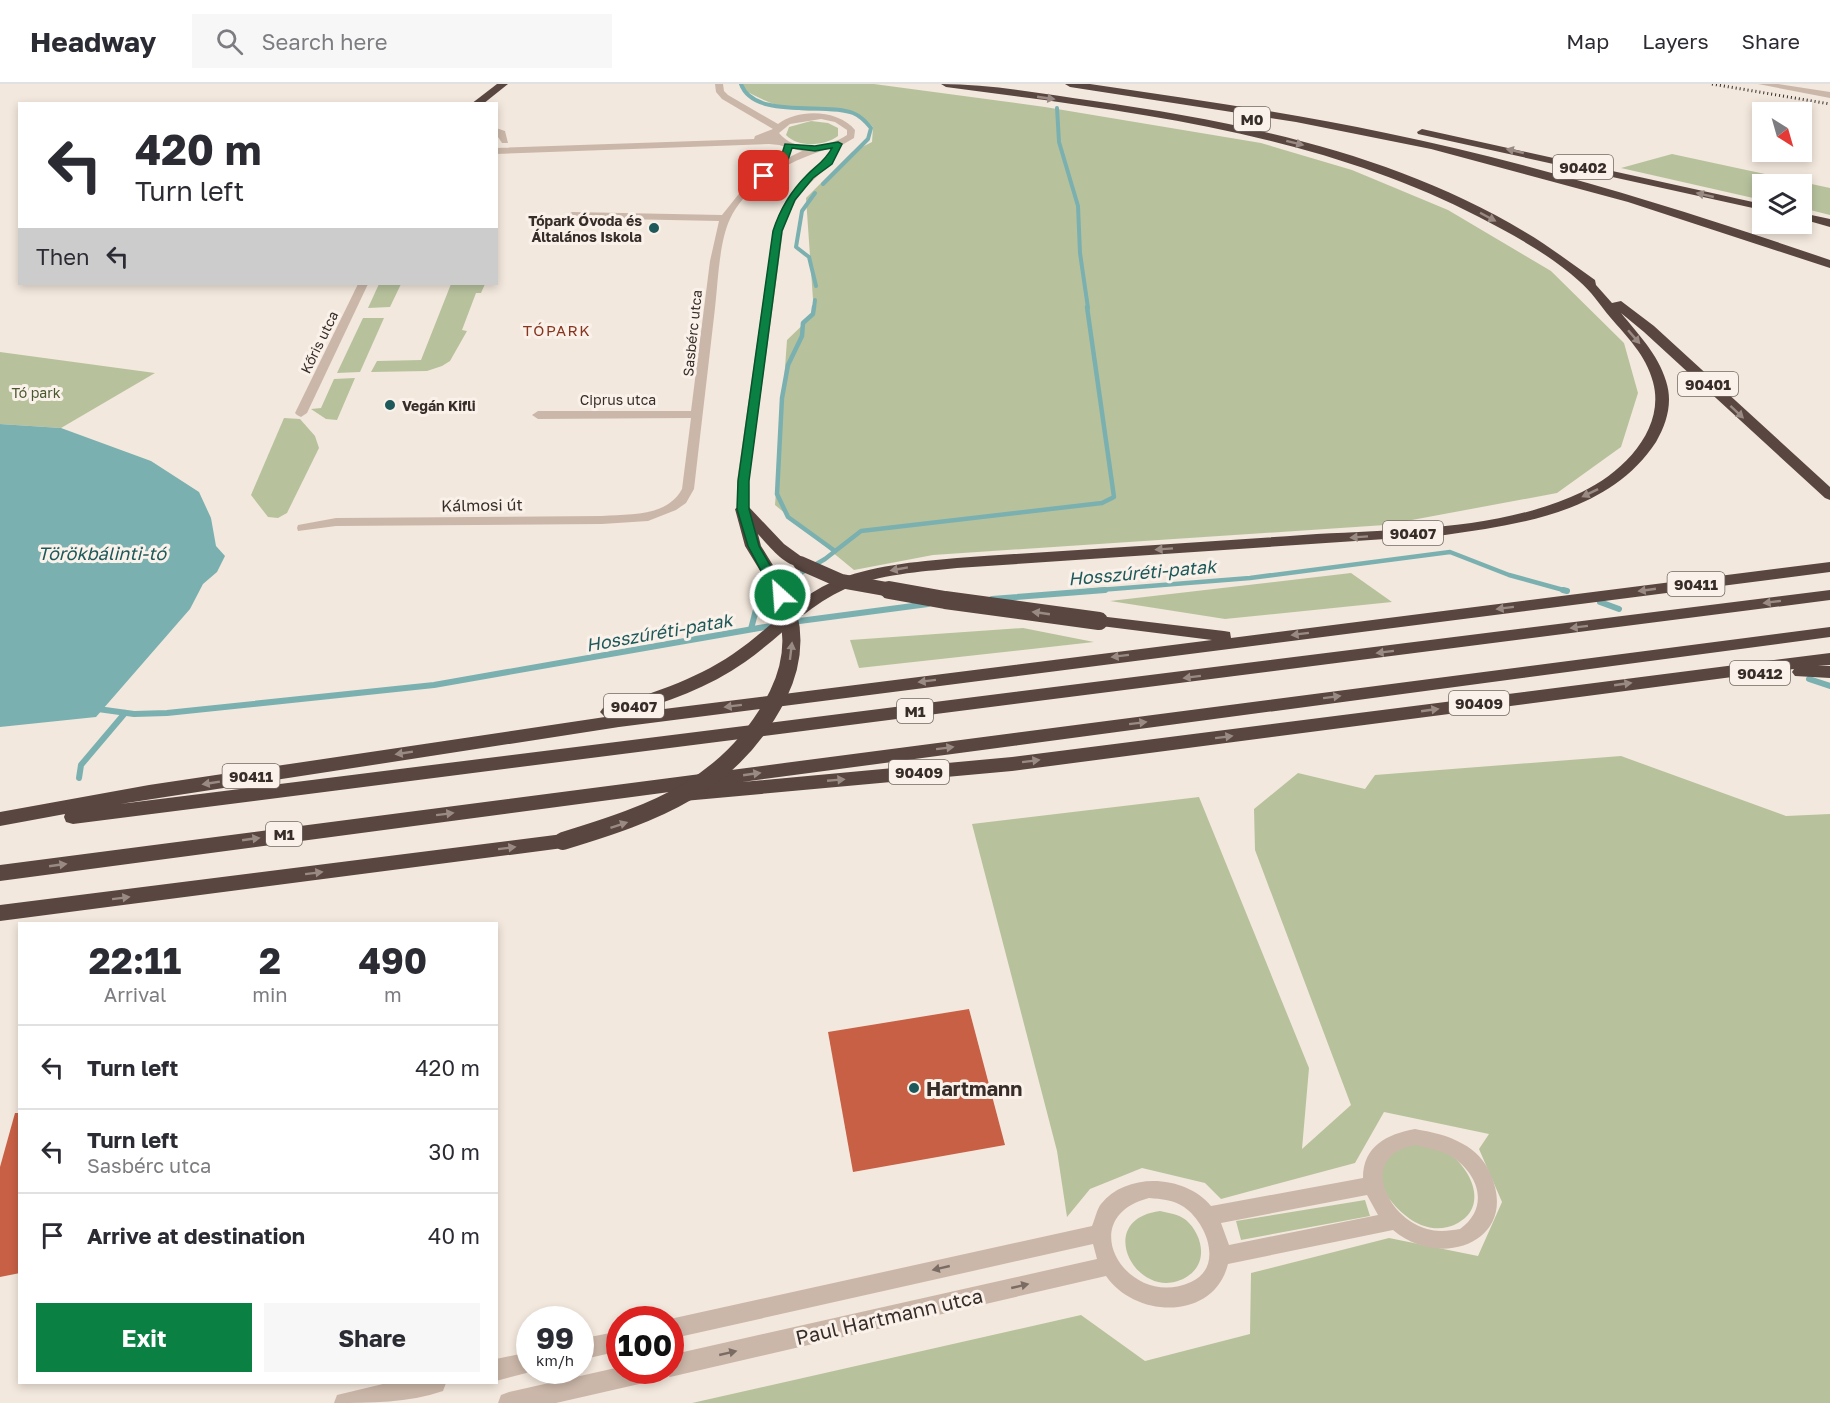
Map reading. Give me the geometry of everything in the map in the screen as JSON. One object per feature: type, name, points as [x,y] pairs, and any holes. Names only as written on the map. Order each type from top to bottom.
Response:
[{"type":"highway","points":[[479,102],[503,84]]},
{"type":"highway","points":[[496,102],[516,84]]},
{"type":"highway","name":"90401","points":[[946,84],[1196,122],[1307,147],[1436,191],[1503,225],[1583,277],[1648,329],[1830,495]]},
{"type":"highway","name":"M0","points":[[1034,84],[1180,106],[1470,156]]},
{"type":"highway","name":"M0","points":[[1070,84],[1336,127],[1470,156],[1653,205],[1830,264]]},
{"type":"highway","name":"90402","points":[[1117,84],[1205,95],[1398,127],[1752,205]]},
{"type":"highway","points":[[1183,89],[1205,95]]},
{"type":"highway","points":[[1812,218],[1830,223]]},
{"type":"highway","name":"90407","points":[[503,738],[632,706],[667,694],[702,678],[754,646],[808,602],[842,584],[903,568],[1445,531],[1516,519],[1548,511],[1576,500],[1617,478],[1642,453],[1659,423],[1664,398],[1653,362],[1646,351],[1583,277]]},
{"type":"highway","points":[[743,509],[777,547],[800,563],[841,581],[945,600],[1099,621],[1261,639]]},
{"type":"highway","points":[[0,913],[563,841],[625,823],[682,797],[719,772],[746,746],[775,705],[790,665],[793,639],[790,615],[771,575],[753,546],[743,509]]},
{"type":"highway","name":"90411","points":[[0,819],[149,792],[654,716],[1830,567]]},
{"type":"highway","name":"M1","points":[[0,826],[1830,595]]},
{"type":"highway","name":"M1","points":[[0,873],[1830,632]]},
{"type":"highway","name":"90409","points":[[569,799],[665,796],[1012,764],[1691,675],[1830,659]]},
{"type":"highway","name":"90412","points":[[1691,675],[1830,672]]},
{"type":"street","points":[[719,84],[720,92],[725,98],[777,130],[778,139],[785,144]]},
{"type":"street","points":[[1762,84],[1830,95]]},
{"type":"street","points":[[498,150],[679,146],[742,142],[785,144],[815,149],[838,144],[850,136],[851,130],[848,126],[832,119],[798,119],[743,107]]},
{"type":"street","points":[[742,142],[777,130],[798,119]]},
{"type":"street","points":[[498,132],[505,137],[505,141]]},
{"type":"street","points":[[505,141],[546,148]]},
{"type":"street","points":[[498,148],[505,141]]},
{"type":"street","name":"Sasbérc utca","points":[[778,166],[785,158],[785,144]]},
{"type":"street","points":[[743,509],[743,481],[778,231],[791,198],[810,177],[829,162],[838,144]]},
{"type":"street","name":"Sasbérc utca","points":[[661,513],[682,500],[688,489],[715,261],[725,218],[749,187],[778,166],[815,149]]},
{"type":"street","points":[[572,215],[725,218]]},
{"type":"street","name":"Kőris utca","points":[[301,412],[363,285]]},
{"type":"street","name":"Ciprus utca","points":[[538,415],[698,414]]},
{"type":"street","name":"Kálmosi út","points":[[303,528],[336,522],[602,520],[648,517],[661,513]]},
{"type":"street","points":[[1415,1137],[1443,1142],[1470,1160],[1486,1184],[1489,1202],[1485,1218],[1470,1235],[1460,1239],[1441,1241],[1418,1236],[1393,1221],[1379,1203],[1373,1185],[1372,1171],[1377,1158],[1387,1145],[1397,1141],[1415,1137]]},
{"type":"street","points":[[1208,1216],[1373,1185]]},
{"type":"street","points":[[1149,1189],[1177,1193],[1193,1202],[1208,1216],[1218,1237],[1220,1256],[1214,1275],[1205,1286],[1189,1296],[1175,1300],[1154,1299],[1128,1288],[1108,1266],[1103,1252],[1101,1233],[1105,1218],[1112,1208],[1126,1196],[1149,1189]]},
{"type":"street","points":[[1220,1256],[1393,1221]]},
{"type":"street","name":"Paul Hartmann utca","points":[[684,1326],[1101,1233]]},
{"type":"street","name":"Paul Hartmann utca","points":[[684,1363],[1108,1266]]},
{"type":"street","points":[[498,1370],[516,1365]]},
{"type":"street","points":[[509,1403],[606,1381]]},
{"type":"street","points":[[345,1403],[430,1384]]},
{"type":"green space","points":[[740,84],[874,84],[1045,107],[1261,143],[1352,170],[1448,210],[1551,271],[1624,343],[1638,393],[1621,447],[1557,493],[1385,525],[933,555],[854,570],[775,505],[787,340],[814,314],[806,198],[852,152],[872,142],[873,127],[863,118],[843,110],[804,111],[779,106],[752,94],[740,87]]},
{"type":"green space","points":[[811,121],[828,123],[838,128],[838,136],[819,144],[804,144],[786,135],[789,127]]},
{"type":"green space","points":[[1672,154],[1765,174],[1752,174],[1752,198],[1621,168]]},
{"type":"green space","points":[[1812,184],[1830,188],[1830,215],[1812,210]]},
{"type":"green space","points":[[379,285],[401,285],[390,307],[368,308]]},
{"type":"green space","points":[[451,285],[485,285],[481,293],[476,293],[462,330],[467,331],[450,361],[427,371],[371,372],[377,361],[421,360]]},
{"type":"green space","points":[[363,318],[384,318],[360,372],[337,373]]},
{"type":"green space","name":"Tó park","points":[[0,352],[155,373],[61,428],[0,424]]},
{"type":"green space","points":[[355,378],[337,420],[326,419],[311,409],[321,408],[334,379]]},
{"type":"green space","points":[[284,418],[300,419],[315,436],[319,448],[287,513],[278,518],[268,517],[251,495]]},
{"type":"green space","points":[[1351,573],[1392,602],[1225,619],[1110,601]]},
{"type":"green space","points":[[1023,628],[1094,642],[859,668],[850,640]]},
{"type":"green space","points":[[1621,756],[1786,816],[1830,814],[1830,1403],[692,1403],[1081,1315],[1145,1361],[1250,1334],[1251,1273],[1389,1238],[1478,1256],[1502,1202],[1479,1149],[1489,1134],[1384,1112],[1355,1163],[1221,1199],[1205,1183],[1142,1168],[1090,1189],[1067,1217],[1057,1151],[972,824],[1199,797],[1309,1068],[1302,1149],[1351,1105],[1255,850],[1254,809],[1298,773],[1365,789],[1375,775]]},
{"type":"green space","points":[[1417,1143],[1448,1153],[1464,1168],[1469,1177],[1475,1197],[1473,1207],[1458,1223],[1439,1228],[1421,1225],[1397,1208],[1382,1190],[1382,1166],[1387,1156],[1391,1152]]},
{"type":"green space","points":[[1365,1200],[1370,1216],[1241,1240],[1236,1221]]},
{"type":"green space","points":[[1160,1211],[1186,1220],[1196,1233],[1201,1248],[1201,1256],[1195,1270],[1188,1276],[1170,1283],[1154,1281],[1140,1272],[1130,1259],[1125,1244],[1128,1229],[1139,1218]]},
{"type":"water","name":"Törökbálinti-tó","points":[[0,424],[61,428],[151,461],[199,492],[211,518],[216,546],[225,556],[217,572],[203,584],[190,609],[96,717],[0,727]]},
{"type":"building","name":"Hartmann","points":[[969,1009],[1005,1145],[853,1172],[828,1032]]},
{"type":"building","points":[[15,1113],[18,1113],[18,1273],[0,1277],[0,1167]]},
{"type":"waterway","points":[[741,84],[748,95],[760,102],[792,108],[841,110],[853,113],[871,128],[868,139],[823,184]]},
{"type":"waterway","points":[[1057,108],[1059,142],[1078,206],[1080,253],[1088,308]]},
{"type":"waterway","points":[[815,193],[802,211],[796,247],[809,257],[816,286]]},
{"type":"waterway","points":[[814,308],[815,300]]},
{"type":"waterway","points":[[814,307],[813,314],[803,323],[802,336],[788,365],[782,398],[777,494],[788,517],[835,551]]},
{"type":"waterway","points":[[770,591],[825,559],[861,531],[1102,503],[1114,497],[1087,307]]},
{"type":"waterway","name":"Hosszúréti-patak","points":[[1087,591],[1250,578],[1450,552],[1509,575],[1567,591],[1563,590]]},
{"type":"waterway","points":[[751,629],[759,598],[773,590]]},
{"type":"waterway","name":"Hosszúréti-patak","points":[[992,599],[1105,590]]},
{"type":"waterway","name":"Hosszúréti-patak","points":[[1600,602],[1619,609]]},
{"type":"waterway","name":"Hosszúréti-patak","points":[[792,622],[928,604]]},
{"type":"waterway","name":"Hosszúréti-patak","points":[[98,709],[134,714],[167,713],[434,685],[776,625]]},
{"type":"waterway","name":"Hosszúréti-patak","points":[[1809,679],[1830,686]]},
{"type":"waterway","points":[[79,778],[81,765],[125,713]]},
{"type":"railway","points":[[1712,84],[1830,104]]},
{"type":"place","name":"Tópark Óvoda és Általános Iskola","points":[[654,228]]},
{"type":"place","name":"Vegán Kifli","points":[[390,405]]},
{"type":"place","name":"Hartmann","points":[[914,1088]]},
{"type":"district","name":"TÓPARK","points":[[557,330]]},
{"type":"route","points":[[764,176],[785,158],[788,145],[815,149],[838,144],[829,162],[810,177],[791,198],[778,231],[743,481],[743,509],[753,546],[780,595]]}]
